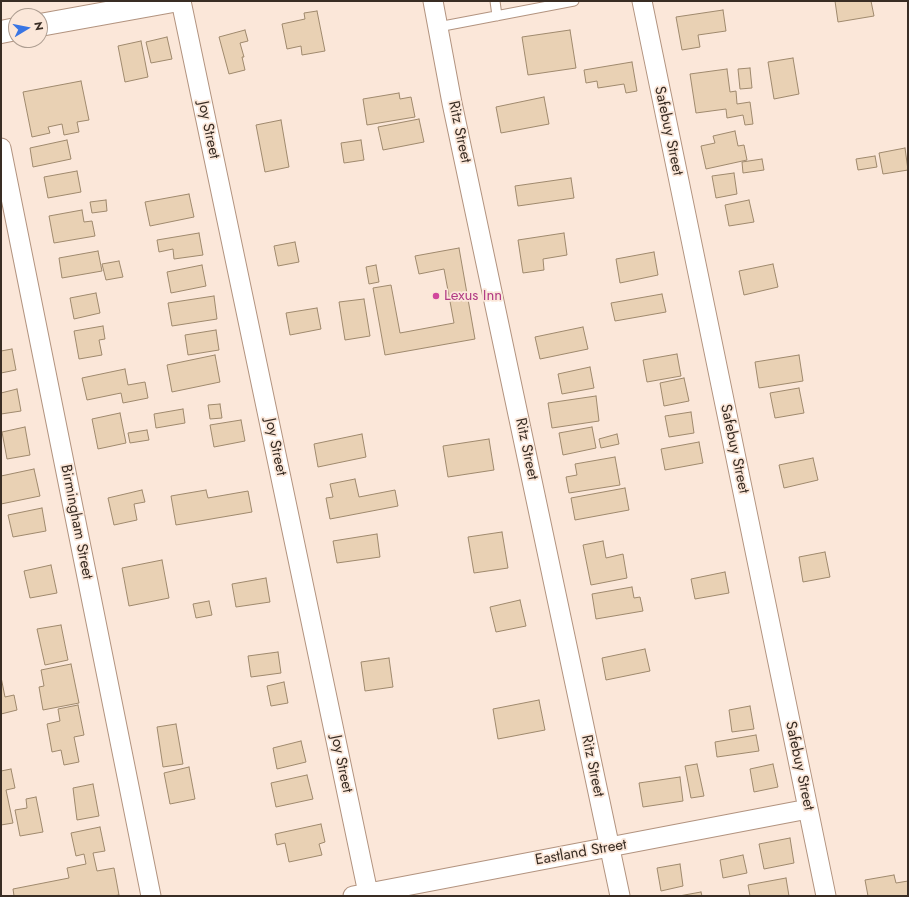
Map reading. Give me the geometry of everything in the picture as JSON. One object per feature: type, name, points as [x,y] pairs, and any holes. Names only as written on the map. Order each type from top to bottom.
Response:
[{"type":"main road","points":[[48,24],[173,1]]},
{"type":"street","name":"Joy Street","points":[[181,1],[360,895]]},
{"type":"street","name":"Ritz Street","points":[[433,1],[620,896]]},
{"type":"street","name":"Safebuy Street","points":[[642,1],[826,896]]},
{"type":"street","name":"Birmingham Street","points":[[1,148],[151,896]]},
{"type":"street","name":"Eastland Street","points":[[360,895],[396,892],[509,866],[610,848],[808,809]]},
{"type":"lane","points":[[494,1],[497,16]]},
{"type":"lane","points":[[438,27],[559,2],[574,1]]},
{"type":"building","points":[[835,1],[871,1],[874,16],[838,22]]},
{"type":"building","points":[[723,10],[726,31],[698,35],[700,47],[682,50],[676,17]]},
{"type":"building","points":[[317,11],[325,51],[302,55],[301,46],[287,49],[282,24],[305,19],[304,13]]},
{"type":"building","points":[[245,30],[248,41],[240,43],[244,57],[242,57],[245,70],[229,74],[219,37]]},
{"type":"building","points":[[570,30],[576,68],[528,75],[522,37]]},
{"type":"building","points":[[167,37],[172,59],[151,63],[146,42]]},
{"type":"building","points":[[141,41],[148,77],[125,82],[118,46]]},
{"type":"building","points":[[793,58],[799,94],[774,99],[768,62]]},
{"type":"building","points":[[632,62],[637,91],[626,93],[624,84],[598,88],[597,81],[586,83],[584,70]]},
{"type":"building","points":[[750,68],[752,88],[740,89],[738,69]]},
{"type":"building","points":[[727,69],[730,92],[736,91],[737,104],[750,102],[753,124],[745,125],[743,115],[727,118],[726,109],[696,113],[690,74]]},
{"type":"building","points":[[81,81],[89,120],[77,122],[79,132],[64,135],[62,124],[48,127],[50,133],[32,137],[23,92]]},
{"type":"building","points":[[399,93],[400,99],[411,97],[415,117],[367,125],[363,99]]},
{"type":"building","points":[[544,97],[549,124],[501,133],[496,107]]},
{"type":"building","points":[[419,119],[424,142],[383,150],[378,127]]},
{"type":"building","points":[[281,120],[289,167],[265,172],[256,125]]},
{"type":"building","points":[[735,131],[738,146],[744,145],[747,160],[706,169],[701,146],[715,143],[713,136]]},
{"type":"building","points":[[67,140],[71,159],[33,167],[30,148]]},
{"type":"building","points":[[361,140],[364,160],[344,163],[341,143]]},
{"type":"building","points":[[905,148],[908,170],[883,174],[879,153]]},
{"type":"building","points":[[875,156],[877,167],[858,170],[856,159]]},
{"type":"building","points":[[762,159],[764,170],[743,173],[742,162]]},
{"type":"building","points":[[77,171],[81,192],[48,198],[44,177]]},
{"type":"building","points":[[734,173],[737,194],[716,198],[712,176]]},
{"type":"building","points":[[571,178],[574,198],[518,206],[515,186]]},
{"type":"building","points":[[189,194],[194,217],[150,226],[145,202]]},
{"type":"building","points":[[106,200],[107,211],[92,213],[90,202]]},
{"type":"building","points":[[749,200],[754,222],[729,226],[725,205]]},
{"type":"building","points":[[82,210],[84,222],[92,221],[95,236],[54,243],[49,216]]},
{"type":"building","points":[[199,233],[203,255],[174,259],[173,249],[159,252],[157,240]]},
{"type":"building","points":[[564,233],[567,255],[543,259],[544,270],[523,273],[518,240]]},
{"type":"building","points":[[295,242],[299,262],[278,266],[274,246]]},
{"type":"building","points":[[459,248],[475,339],[385,355],[373,288],[391,285],[400,333],[454,323],[444,269],[419,274],[415,256]]},
{"type":"building","points":[[98,251],[102,271],[62,278],[59,258]]},
{"type":"building","points":[[654,252],[658,275],[620,283],[616,259]]},
{"type":"building","points":[[119,261],[123,277],[106,280],[102,264]]},
{"type":"building","points":[[773,264],[778,287],[744,295],[739,271]]},
{"type":"building","points":[[202,265],[206,286],[171,293],[167,272]]},
{"type":"building","points":[[376,265],[379,282],[369,284],[366,267]]},
{"type":"building","points":[[96,293],[100,313],[74,319],[70,298]]},
{"type":"building","points":[[662,294],[666,312],[615,321],[611,303]]},
{"type":"building","points":[[214,296],[217,319],[172,326],[168,303]]},
{"type":"building","points":[[364,299],[370,336],[345,340],[339,302]]},
{"type":"building","points":[[317,308],[321,329],[290,335],[286,313]]},
{"type":"building","points":[[103,326],[105,339],[99,340],[102,355],[79,359],[74,331]]},
{"type":"building","points":[[583,327],[588,349],[540,359],[535,337]]},
{"type":"building","points":[[216,330],[219,350],[188,355],[185,335]]},
{"type":"building","points":[[12,349],[16,370],[1,373],[1,351]]},
{"type":"building","points":[[677,354],[681,376],[647,382],[643,360]]},
{"type":"building","points":[[215,355],[220,382],[172,392],[167,365]]},
{"type":"building","points":[[799,355],[803,381],[759,388],[755,362]]},
{"type":"building","points":[[590,367],[594,388],[562,394],[558,374]]},
{"type":"building","points":[[125,369],[128,385],[145,382],[148,398],[123,403],[121,393],[87,400],[82,378]]},
{"type":"building","points":[[684,378],[689,401],[664,406],[660,383]]},
{"type":"building","points":[[799,388],[804,413],[775,418],[770,393]]},
{"type":"building","points":[[17,389],[21,411],[1,414],[1,393]]},
{"type":"building","points":[[596,396],[599,421],[552,428],[548,403]]},
{"type":"building","points":[[220,404],[222,418],[210,419],[208,405]]},
{"type":"building","points":[[183,409],[185,423],[156,428],[154,414]]},
{"type":"building","points":[[691,412],[694,433],[669,437],[665,416]]},
{"type":"building","points":[[120,413],[126,443],[98,449],[92,419]]},
{"type":"building","points":[[241,420],[245,441],[214,447],[210,425]]},
{"type":"building","points":[[25,427],[30,455],[7,459],[2,432]]},
{"type":"building","points":[[592,427],[596,448],[563,455],[559,433]]},
{"type":"building","points":[[147,430],[149,440],[130,443],[128,433]]},
{"type":"building","points":[[362,434],[366,457],[318,467],[314,444]]},
{"type":"building","points":[[617,434],[619,444],[601,448],[599,439]]},
{"type":"building","points":[[489,439],[494,470],[448,477],[443,446]]},
{"type":"building","points":[[699,442],[703,463],[665,470],[661,449]]},
{"type":"building","points":[[615,457],[620,485],[569,493],[566,477],[577,475],[575,464]]},
{"type":"building","points":[[813,458],[818,480],[784,488],[779,465]]},
{"type":"building","points":[[34,469],[40,496],[1,504],[1,476]]},
{"type":"building","points":[[355,479],[359,497],[395,490],[398,506],[330,519],[326,498],[333,497],[330,484]]},
{"type":"building","points":[[625,488],[629,510],[575,520],[571,498]]},
{"type":"building","points":[[142,490],[145,502],[134,504],[137,520],[114,525],[108,498]]},
{"type":"building","points":[[206,490],[208,498],[248,491],[252,512],[176,525],[171,496]]},
{"type":"building","points":[[42,508],[46,531],[13,537],[8,515]]},
{"type":"building","points":[[502,532],[508,568],[474,573],[468,537]]},
{"type":"building","points":[[377,534],[380,557],[337,563],[333,541]]},
{"type":"building","points":[[603,541],[606,558],[623,554],[627,578],[591,585],[583,545]]},
{"type":"building","points":[[825,552],[830,577],[803,582],[799,557]]},
{"type":"building","points":[[162,560],[169,598],[129,606],[122,568]]},
{"type":"building","points":[[51,565],[57,593],[30,598],[24,571]]},
{"type":"building","points":[[725,572],[729,593],[695,599],[691,579]]},
{"type":"building","points":[[266,578],[270,602],[236,607],[232,584]]},
{"type":"building","points":[[632,587],[634,598],[640,597],[643,611],[596,619],[592,594]]},
{"type":"building","points":[[520,600],[526,626],[496,632],[490,607]]},
{"type":"building","points":[[209,601],[212,615],[196,618],[193,604]]},
{"type":"building","points":[[61,625],[68,660],[45,665],[37,629]]},
{"type":"building","points":[[645,649],[650,671],[606,680],[602,658]]},
{"type":"building","points":[[278,652],[281,673],[251,677],[248,656]]},
{"type":"building","points":[[389,658],[393,687],[365,691],[361,662]]},
{"type":"building","points":[[71,664],[79,703],[43,710],[39,687],[44,686],[41,670]]},
{"type":"building","points":[[1,677],[5,697],[14,695],[17,710],[1,714]]},
{"type":"building","points":[[284,682],[288,703],[271,706],[267,686]]},
{"type":"building","points":[[539,700],[545,730],[498,739],[493,709]]},
{"type":"building","points":[[78,705],[84,735],[74,737],[79,762],[64,765],[61,750],[52,752],[47,724],[60,721],[58,709]]},
{"type":"building","points":[[750,706],[754,729],[732,732],[729,710]]},
{"type":"building","points":[[176,724],[183,764],[163,767],[157,727]]},
{"type":"building","points":[[756,735],[759,751],[717,757],[715,742]]},
{"type":"building","points":[[301,741],[306,762],[277,769],[273,748]]},
{"type":"building","points":[[697,764],[704,796],[691,798],[685,766]]},
{"type":"building","points":[[773,764],[778,787],[754,792],[750,769]]},
{"type":"building","points":[[189,767],[195,799],[170,804],[164,773]]},
{"type":"building","points":[[11,769],[15,788],[6,790],[13,823],[1,825],[1,771]]},
{"type":"building","points":[[307,775],[313,799],[276,807],[271,783]]},
{"type":"building","points":[[680,777],[683,801],[643,807],[639,783]]},
{"type":"building","points":[[93,784],[99,816],[77,820],[73,788]]},
{"type":"building","points":[[36,797],[43,832],[20,836],[15,810],[27,808],[26,799]]},
{"type":"building","points":[[321,824],[325,842],[319,844],[322,855],[289,862],[285,843],[277,845],[275,834]]},
{"type":"building","points":[[100,827],[105,851],[93,853],[97,871],[114,868],[119,895],[14,896],[13,889],[69,878],[67,868],[86,864],[84,854],[76,856],[71,833]]},
{"type":"building","points":[[790,838],[794,863],[764,869],[759,844]]},
{"type":"building","points":[[743,855],[747,873],[723,878],[720,860]]},
{"type":"building","points":[[680,864],[683,886],[661,891],[657,868]]},
{"type":"building","points":[[894,875],[896,883],[908,881],[908,896],[868,896],[865,880]]},
{"type":"building","points":[[786,878],[789,896],[750,896],[748,885]]},
{"type":"building","points":[[701,892],[702,896],[679,896]]},
{"type":"place","name":"Lexus Inn","points":[[436,296]]}]
